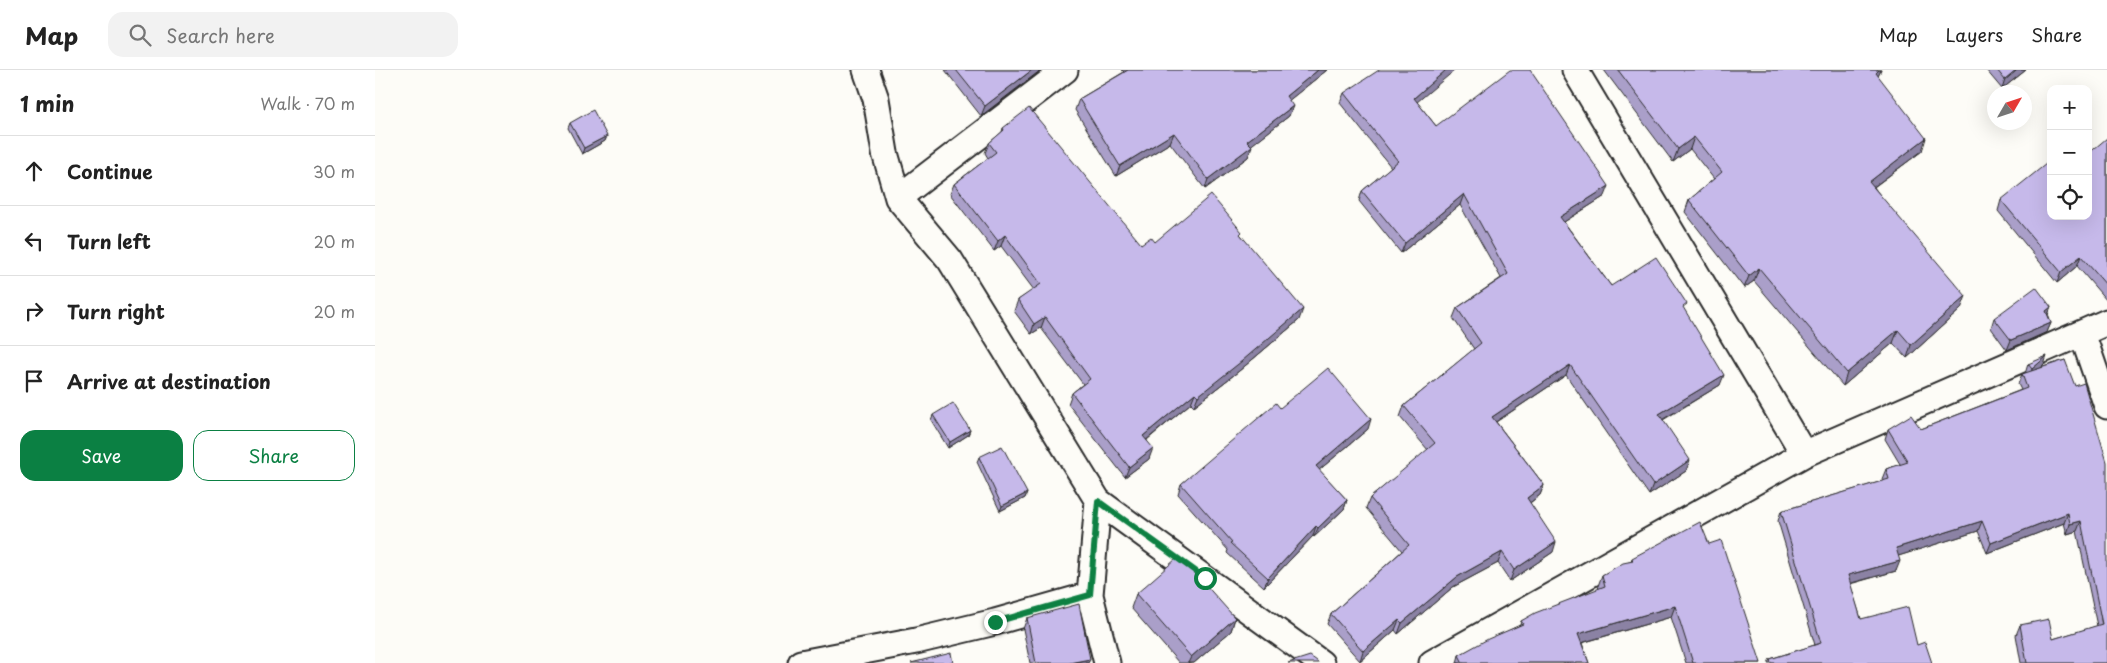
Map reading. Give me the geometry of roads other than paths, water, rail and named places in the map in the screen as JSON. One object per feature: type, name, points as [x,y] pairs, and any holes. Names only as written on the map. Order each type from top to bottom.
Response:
[{"type":"street","points":[[865,70],[876,99],[885,153],[898,198],[950,260],[1098,501],[1321,663]]},
{"type":"street","points":[[898,198],[1065,70]]},
{"type":"street","points":[[1575,70],[1804,454]]},
{"type":"street","points":[[1432,663],[1804,454],[2107,322]]},
{"type":"street","points":[[2083,333],[2107,406]]},
{"type":"street","points":[[1098,501],[1090,595],[1107,663]]},
{"type":"street","points":[[801,663],[916,641],[995,622],[1090,595]]}]
